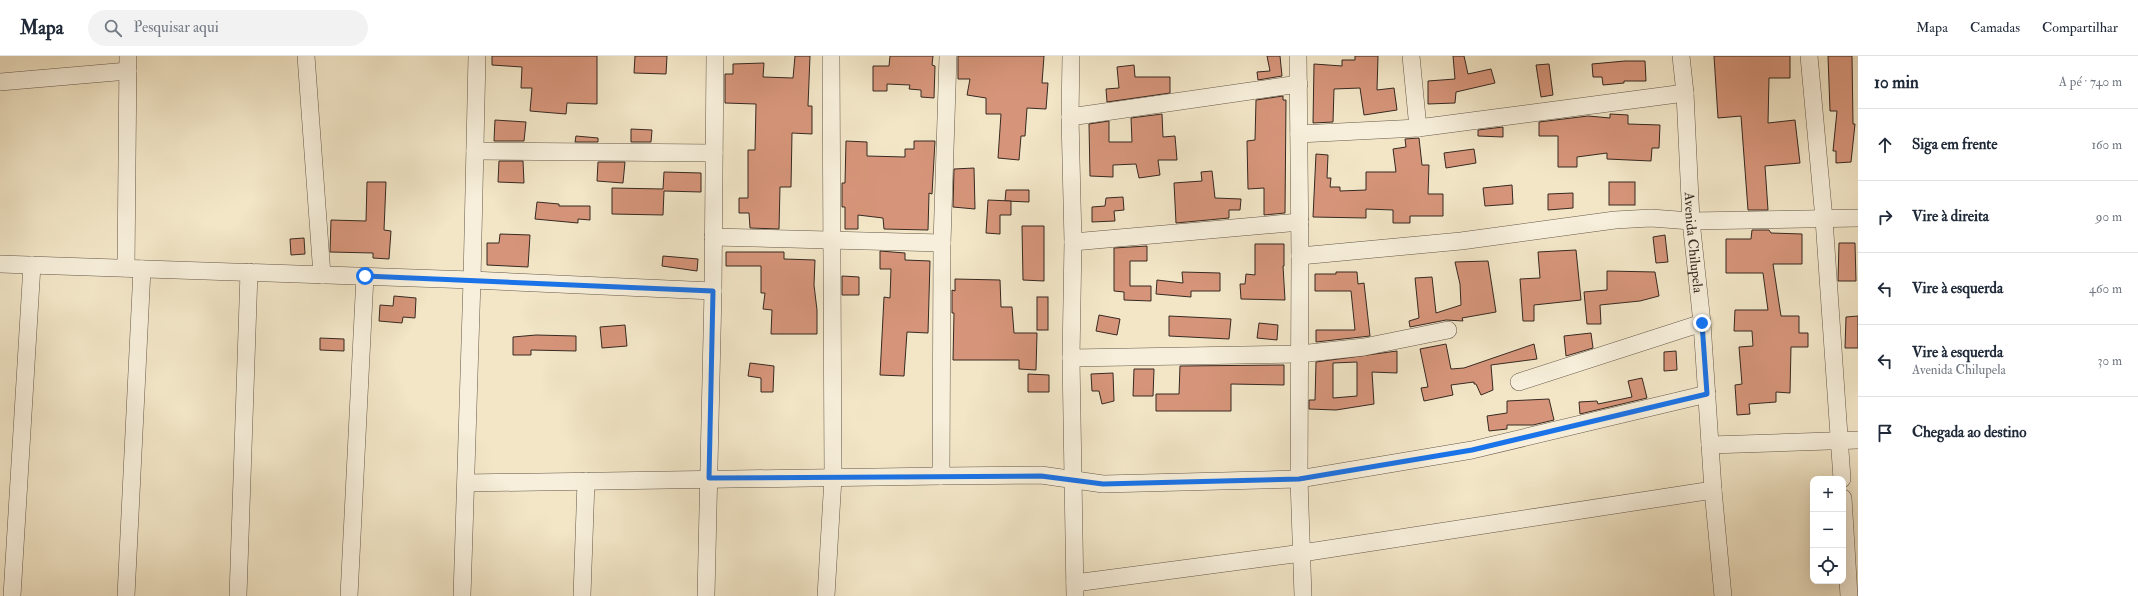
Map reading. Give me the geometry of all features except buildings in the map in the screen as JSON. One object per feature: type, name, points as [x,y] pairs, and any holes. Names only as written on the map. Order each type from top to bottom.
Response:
[{"type":"street","points":[[306,56],[322,275]]},
{"type":"street","points":[[462,596],[472,280],[477,56]]},
{"type":"street","points":[[706,596],[713,291],[715,56]]},
{"type":"street","points":[[826,596],[834,478],[831,241],[831,56]]},
{"type":"street","points":[[940,476],[942,243],[948,56]]},
{"type":"street","points":[[1071,56],[1070,118],[1073,242],[1071,358],[1075,590],[1302,553],[1713,490]]},
{"type":"street","points":[[1298,56],[1300,222],[1299,479],[1303,596]]},
{"type":"street","points":[[1411,56],[1418,128]]},
{"type":"street","name":"Avenida Chilupela","points":[[1681,56],[1685,93],[1690,221],[1702,323],[1713,490],[1723,596]]},
{"type":"street","points":[[1809,56],[1824,219],[1842,476]]},
{"type":"street","points":[[0,82],[128,64],[134,268],[126,596]]},
{"type":"street","points":[[1070,118],[1299,84]]},
{"type":"street","points":[[1299,134],[1418,128],[1685,93]]},
{"type":"street","points":[[475,152],[714,153]]},
{"type":"street","points":[[1300,256],[1461,241],[1615,220],[1651,218],[1690,221],[1858,218]]},
{"type":"street","points":[[1073,242],[1300,222]]},
{"type":"street","points":[[713,237],[942,243]]},
{"type":"street","points":[[0,264],[472,280],[713,291]]},
{"type":"street","points":[[12,596],[32,265]]},
{"type":"street","points":[[238,596],[249,272]]},
{"type":"street","points":[[349,596],[365,276]]},
{"type":"street","points":[[1519,382],[1702,323]]},
{"type":"street","points":[[1071,358],[1300,354],[1364,347],[1448,330]]},
{"type":"street","points":[[466,483],[709,478],[940,476],[1041,476],[1103,484],[1299,479],[1472,450],[1707,394]]},
{"type":"street","points":[[1710,445],[1858,440]]},
{"type":"street","points":[[582,596],[586,481]]},
{"type":"street","points":[[1844,512],[1849,596]]},
{"type":"route","points":[[365,276],[713,291],[709,478],[1056,476],[1103,484],[1299,479],[1472,450],[1707,394],[1702,323]]}]
